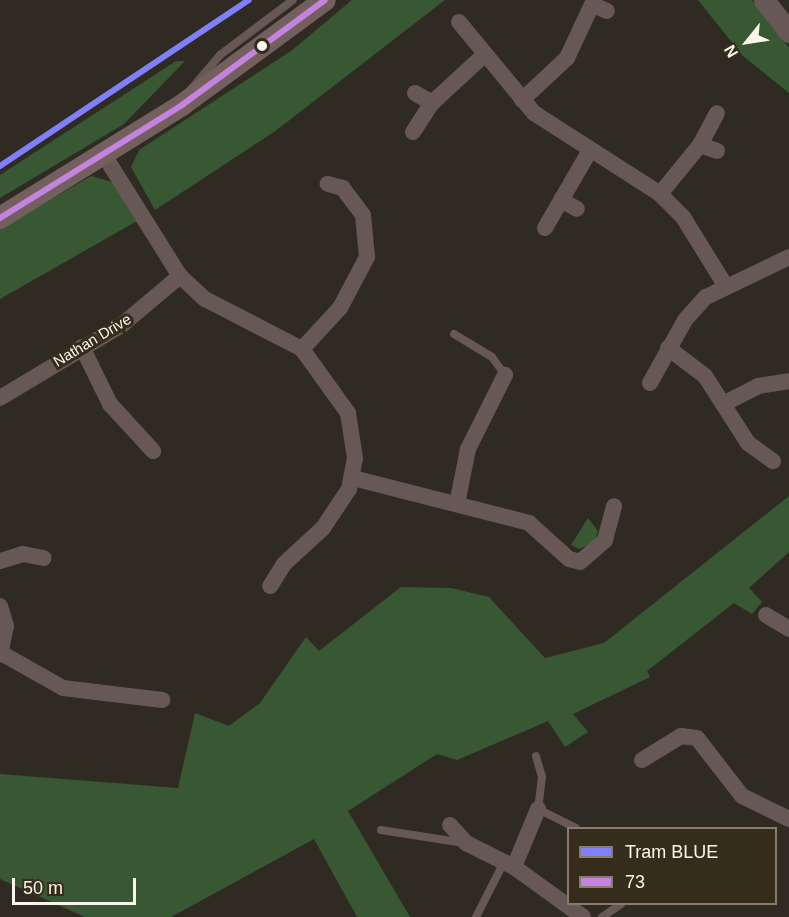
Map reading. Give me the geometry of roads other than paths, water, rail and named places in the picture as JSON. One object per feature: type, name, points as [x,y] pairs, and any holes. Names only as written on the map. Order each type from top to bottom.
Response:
[{"type":"main road","points":[[0,218],[182,105],[325,0]]},
{"type":"street","points":[[764,0],[789,32]]},
{"type":"street","points":[[522,100],[567,58],[598,6]]},
{"type":"street","points":[[459,22],[522,100],[589,152],[660,194],[683,217],[725,285]]},
{"type":"street","points":[[413,132],[432,103],[484,55]]},
{"type":"street","points":[[416,93],[432,103]]},
{"type":"street","points":[[660,194],[700,145],[717,113]]},
{"type":"street","points":[[700,145],[717,151]]},
{"type":"street","points":[[545,228],[589,152]]},
{"type":"street","points":[[104,155],[180,276],[205,299],[302,349],[348,413],[353,478],[337,510],[279,568],[270,586]]},
{"type":"street","points":[[302,349],[340,308],[367,257],[363,215],[343,188],[328,184]]},
{"type":"street","points":[[561,200],[577,209]]},
{"type":"street","points":[[650,383],[684,320],[725,285],[789,257]]},
{"type":"street","name":"Nathan Drive","points":[[0,398],[123,324],[180,276]]},
{"type":"street","points":[[82,347],[110,404],[153,451]]},
{"type":"street","points":[[668,348],[705,376],[748,443],[773,461]]},
{"type":"street","points":[[457,504],[468,449],[505,375]]},
{"type":"street","points":[[723,404],[758,386],[789,381]]},
{"type":"street","points":[[353,478],[529,523],[569,559],[580,562],[605,540],[614,506]]},
{"type":"street","points":[[0,561],[23,554],[44,558]]},
{"type":"street","points":[[0,606],[6,626],[0,653],[63,687],[162,700]]},
{"type":"street","points":[[766,615],[789,629]]},
{"type":"street","points":[[642,760],[681,736],[697,738],[726,782],[777,821]]},
{"type":"street","points":[[509,864],[538,809]]},
{"type":"street","points":[[450,825],[466,843],[509,864],[583,917]]},
{"type":"lane","points":[[182,105],[220,55],[294,0]]},
{"type":"lane","points":[[454,334],[492,357],[505,375]]},
{"type":"lane","points":[[536,756],[542,777],[538,809],[574,827]]},
{"type":"lane","points":[[381,830],[466,843]]},
{"type":"lane","points":[[476,917],[509,864]]},
{"type":"lane","points":[[602,917],[618,905]]},
{"type":"tram line","name":"BLUE","points":[[0,166],[249,0]]}]
